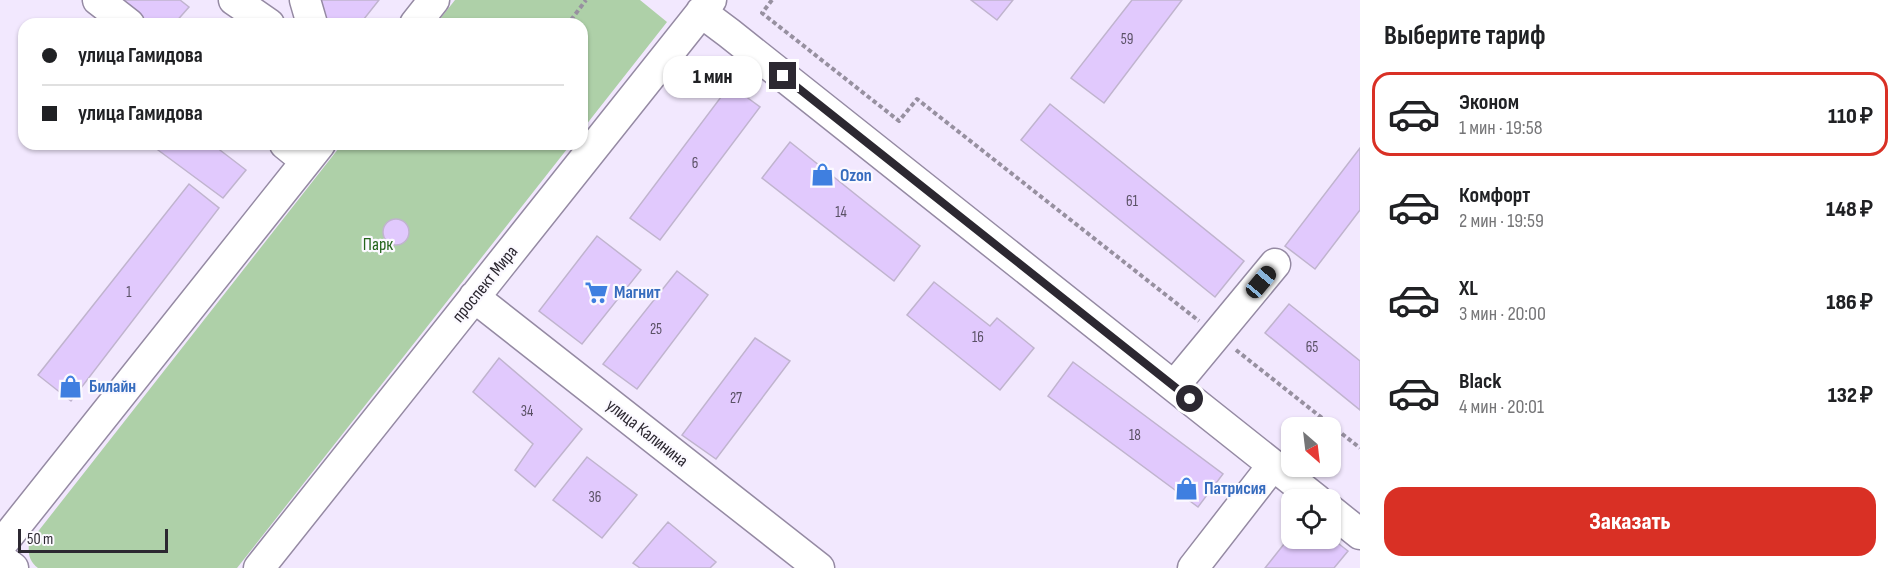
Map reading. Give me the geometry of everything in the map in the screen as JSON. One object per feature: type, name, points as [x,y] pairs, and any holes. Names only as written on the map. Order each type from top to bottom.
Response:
[{"type":"street","points":[[98,0],[121,18]]},
{"type":"street","points":[[234,0],[260,18]]},
{"type":"street","points":[[305,0],[310,18]]},
{"type":"street","points":[[420,18],[434,0]]},
{"type":"street","points":[[706,6],[729,33],[1303,489]]},
{"type":"street","name":"проспект Мира","points":[[259,568],[706,6]]},
{"type":"street","points":[[0,546],[304,150]]},
{"type":"street","points":[[1174,386],[1275,264]]},
{"type":"street","name":"улица Калинина","points":[[474,297],[819,568]]},
{"type":"street","points":[[1193,568],[1273,465]]},
{"type":"street","points":[[1341,519],[1360,534]]},
{"type":"street","points":[[0,558],[13,568]]},
{"type":"path","points":[[572,18],[586,0]]},
{"type":"path","points":[[772,0],[762,13],[899,121],[917,99],[1360,448]]},
{"type":"green space","points":[[455,0],[640,0],[667,22],[588,122],[588,18],[441,18]]},
{"type":"green space","name":"Парк","points":[[337,150],[566,150],[237,568],[38,568],[30,557],[29,543]]},
{"type":"building","points":[[116,0],[180,0],[189,7],[179,18],[139,18]]},
{"type":"building","points":[[318,0],[379,0],[365,18],[323,18]]},
{"type":"building","points":[[971,0],[1013,0],[997,20]]},
{"type":"building","points":[[1132,0],[1182,0],[1104,103],[1071,78]]},
{"type":"building","points":[[730,85],[760,107],[660,240],[630,218]]},
{"type":"building","points":[[1050,104],[1244,261],[1215,297],[1021,140]]},
{"type":"building","points":[[790,142],[920,246],[894,281],[762,178]]},
{"type":"building","points":[[1360,148],[1360,210],[1315,269],[1285,246]]},
{"type":"building","points":[[158,150],[220,150],[246,170],[223,198]]},
{"type":"building","points":[[189,184],[219,208],[71,401],[38,375]]},
{"type":"building","points":[[396,219],[405,223],[409,232],[405,241],[396,245],[387,241],[383,232],[387,223]]},
{"type":"building","points":[[597,236],[641,270],[582,344],[539,311]]},
{"type":"building","points":[[677,271],[708,295],[637,389],[603,364]]},
{"type":"building","points":[[934,282],[990,326],[997,318],[1034,348],[1000,390],[907,315]]},
{"type":"building","points":[[1289,304],[1360,361],[1360,410],[1265,333]]},
{"type":"building","points":[[755,338],[790,361],[716,459],[682,435]]},
{"type":"building","points":[[499,358],[582,429],[535,487],[515,470],[533,444],[473,392]]},
{"type":"building","points":[[1073,362],[1223,474],[1198,507],[1048,396]]},
{"type":"building","points":[[587,457],[637,495],[602,538],[553,500]]},
{"type":"building","points":[[668,522],[716,562],[710,568],[640,568],[633,563]]},
{"type":"building","points":[[1341,546],[1348,551],[1334,568],[1265,568],[1281,548],[1341,549]]},
{"type":"place","name":"Ozon","points":[[822,175]]},
{"type":"place","name":"Магнит","points":[[596,292]]},
{"type":"place","name":"Билайн","points":[[71,386]]},
{"type":"place","name":"Патрисия","points":[[1186,488]]},
{"type":"route","points":[[783,76],[1190,399]]}]
